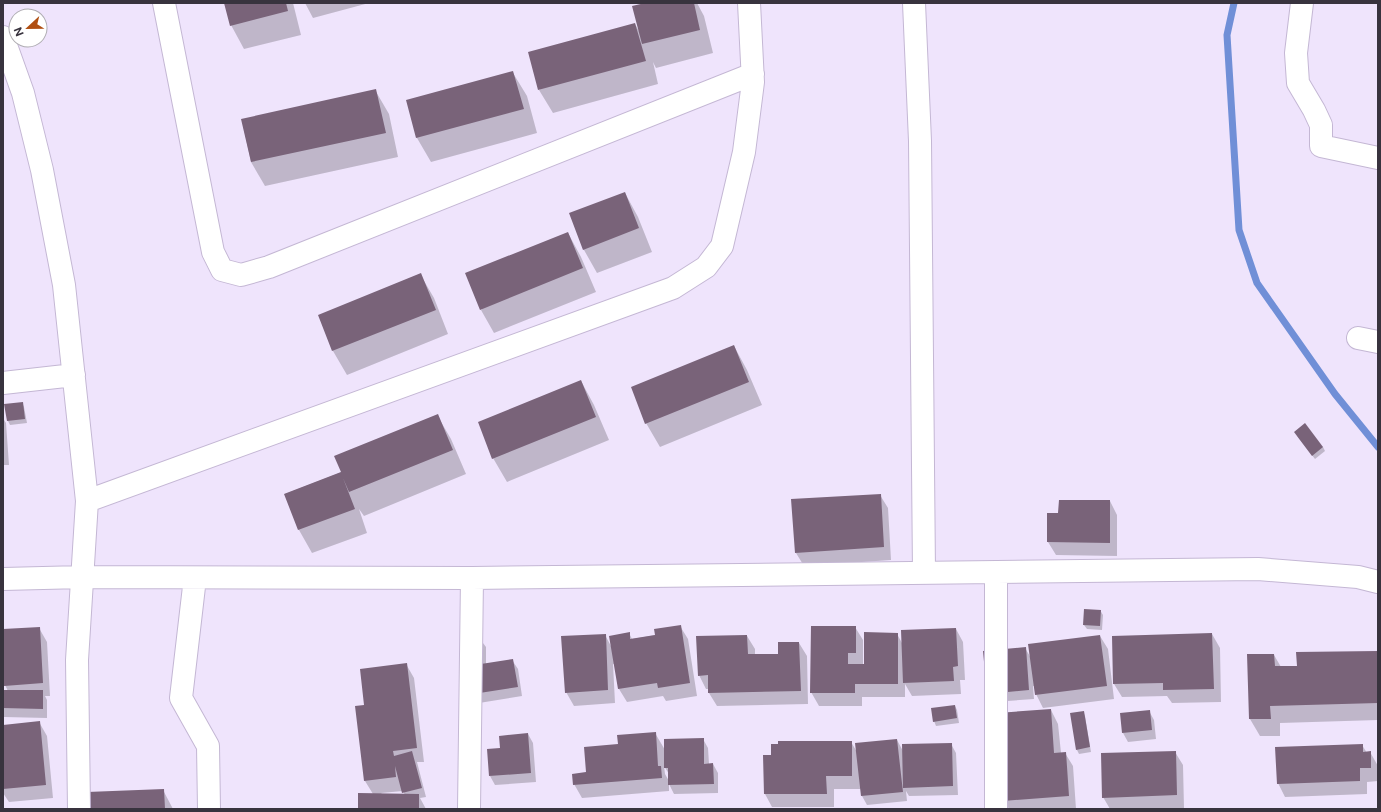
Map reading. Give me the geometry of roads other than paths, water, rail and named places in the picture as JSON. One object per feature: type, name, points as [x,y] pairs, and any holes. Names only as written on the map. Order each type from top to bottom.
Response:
[{"type":"street","points":[[164,3],[213,252],[222,270],[241,275],[276,265],[753,74]]},
{"type":"street","points":[[87,501],[673,288],[706,267],[722,246],[744,152],[754,82],[749,3]]},
{"type":"street","points":[[914,3],[920,141],[924,573]]},
{"type":"street","points":[[1302,3],[1296,53],[1298,83],[1314,110],[1320,125],[1321,146],[1378,158]]},
{"type":"street","points":[[3,37],[23,93],[42,170],[64,285],[87,501],[78,660],[79,809]]},
{"type":"street","points":[[3,383],[74,375]]},
{"type":"street","points":[[3,579],[83,577],[472,578],[1258,569],[1358,577],[1378,582]]},
{"type":"street","points":[[996,572],[996,809]]},
{"type":"street","points":[[195,578],[181,698],[208,746],[209,809]]},
{"type":"street","points":[[469,809],[472,578]]},
{"type":"waterway","points":[[1234,3],[1227,35],[1239,230],[1257,283],[1335,394],[1378,447]]}]
